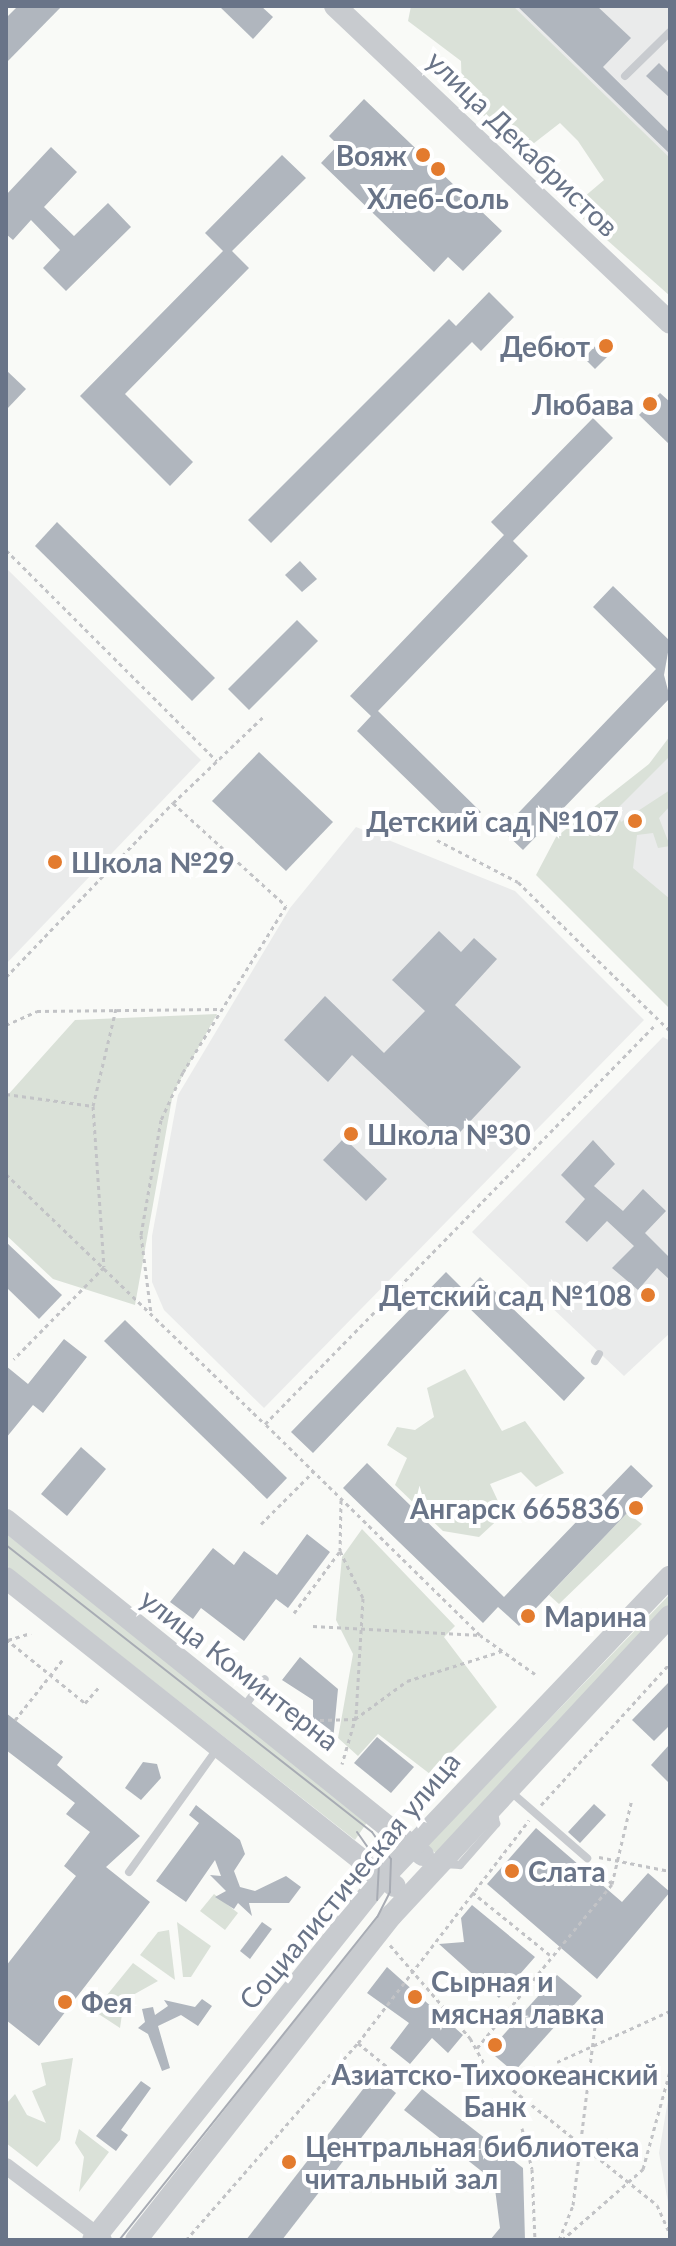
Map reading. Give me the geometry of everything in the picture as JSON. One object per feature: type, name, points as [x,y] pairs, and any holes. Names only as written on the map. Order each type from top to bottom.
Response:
[{"type":"street","name":"улица Декабристов","points":[[335,6],[670,323]]},
{"type":"street","name":"улица Коминтерна","points":[[6,1520],[437,1865]]},
{"type":"street","name":"Социалистическая улица","points":[[98,2238],[384,1877],[670,1577]]},
{"type":"street","points":[[6,1578],[408,1897]]},
{"type":"street","name":"Социалистическая улица","points":[[136,2240],[408,1897],[670,1616]]},
{"type":"street","points":[[6,2166],[98,2238]]},
{"type":"lane","points":[[625,76],[670,32]]},
{"type":"lane","points":[[243,1709],[265,1679]]},
{"type":"lane","points":[[129,1872],[219,1747]]},
{"type":"lane","points":[[500,1796],[535,1813],[587,1858]]},
{"type":"path","points":[[6,550],[217,761]]},
{"type":"path","points":[[6,977],[173,803],[265,715]]},
{"type":"path","points":[[151,1313],[141,1235],[161,1120],[220,1009],[286,906],[173,803]]},
{"type":"path","points":[[437,840],[518,882],[656,1024],[670,1031]]},
{"type":"path","points":[[14,1359],[104,1267],[93,1106],[116,1009]]},
{"type":"path","points":[[6,1025],[37,1011],[220,1009]]},
{"type":"path","points":[[265,1424],[656,1024]]},
{"type":"path","points":[[6,1094],[93,1106]]},
{"type":"path","points":[[6,1174],[480,1635],[535,1674]]},
{"type":"path","points":[[261,1524],[313,1472]]},
{"type":"path","points":[[341,1498],[340,1551],[363,1598],[355,1719],[342,1764]]},
{"type":"path","points":[[294,1613],[340,1551]]},
{"type":"path","points":[[313,1626],[480,1635]]},
{"type":"path","points":[[7,1640],[31,1633]]},
{"type":"path","points":[[7,1640],[85,1703],[100,1686]]},
{"type":"path","points":[[288,1721],[355,1719],[407,1681],[502,1651]]},
{"type":"path","points":[[15,1720],[64,1658]]},
{"type":"path","points":[[186,2240],[358,2043],[535,1813],[670,1663]]},
{"type":"path","points":[[477,2048],[550,1955],[612,1884],[632,1799]]},
{"type":"path","points":[[587,1858],[618,1856],[670,1871]]},
{"type":"path","points":[[587,1858],[612,1884]]},
{"type":"path","points":[[472,1892],[550,1955]]},
{"type":"path","points":[[386,1939],[411,1977],[477,2048],[488,2070],[575,2145],[657,2205],[670,2234]]},
{"type":"path","points":[[557,2062],[670,2011]]},
{"type":"path","points":[[561,2240],[573,2205],[575,2145],[596,2043],[596,2017]]},
{"type":"path","points":[[358,2043],[406,2082]]},
{"type":"path","points":[[561,2240],[643,2169],[670,2071]]},
{"type":"path","points":[[522,2128],[532,2169],[535,2240]]},
{"type":"shaded area","points":[[411,6],[513,6],[670,158],[670,296],[571,208],[604,180],[578,141],[560,123],[520,154],[462,93],[461,61],[408,21]]},
{"type":"shaded area","points":[[508,6],[670,6],[670,163]]},
{"type":"shaded area","name":"Школа №29","points":[[6,568],[201,760],[6,964]]},
{"type":"shaded area","name":"Детский сад №107","points":[[670,736],[670,756],[616,810],[621,822],[670,790],[670,806],[659,818],[670,846],[658,848],[653,833],[637,835],[633,868],[670,899],[670,1009],[536,875],[556,837],[649,764]]},
{"type":"shaded area","name":"Детский сад №107","points":[[670,740],[670,983],[550,878]]},
{"type":"shaded area","name":"Школа №30","points":[[356,827],[515,891],[644,1020],[264,1408],[164,1310],[152,1282],[152,1236],[178,1095],[290,908]]},
{"type":"shaded area","points":[[217,1014],[173,1093],[135,1305],[53,1279],[6,1235],[6,1097],[75,1020]]},
{"type":"shaded area","points":[[663,1037],[670,1041],[670,1333],[624,1376],[472,1232]]},
{"type":"shaded area","points":[[465,1369],[502,1431],[525,1421],[564,1473],[536,1487],[521,1472],[490,1484],[504,1514],[479,1537],[443,1531],[395,1485],[407,1458],[387,1445],[397,1427],[415,1430],[434,1417],[427,1388]]},
{"type":"shaded area","points":[[627,1513],[642,1524],[559,1604],[549,1595]]},
{"type":"shaded area","points":[[362,1529],[455,1626],[444,1637],[497,1707],[430,1774],[378,1734],[358,1756],[338,1738],[353,1654],[336,1620],[342,1557]]},
{"type":"shaded area","points":[[6,1534],[370,1818],[355,1840],[6,1565]]},
{"type":"shaded area","points":[[670,1594],[670,1609],[439,1856],[427,1846]]},
{"type":"shaded area","points":[[214,1894],[238,1913],[225,1930],[200,1911]]},
{"type":"shaded area","points":[[177,1922],[211,1946],[191,1977],[183,1977]]},
{"type":"shaded area","points":[[169,1930],[175,1980],[140,1955],[158,1932]]},
{"type":"shaded area","points":[[133,1963],[158,1981],[124,2000],[120,2028],[94,2011]]},
{"type":"shaded area","points":[[73,2058],[60,2140],[37,2167],[6,2143],[6,2104],[15,2094],[27,2115],[46,2123],[32,2091],[46,2085],[41,2063]]},
{"type":"shaded area","points":[[670,2088],[670,2213],[659,2153]]},
{"type":"shaded area","points":[[79,2129],[109,2152],[79,2192],[84,2157],[75,2143]]},
{"type":"building","points":[[18,6],[62,6],[6,63],[6,18]]},
{"type":"building","points":[[219,6],[261,6],[273,17],[253,39]]},
{"type":"building","points":[[517,6],[597,6],[631,38],[603,67],[670,133],[670,154]]},
{"type":"building","points":[[659,63],[670,74],[670,98],[646,76]]},
{"type":"building","points":[[364,99],[502,231],[463,271],[448,257],[434,272],[321,163],[338,145],[329,136]]},
{"type":"building","points":[[51,147],[77,172],[44,207],[74,236],[108,203],[131,227],[66,291],[43,268],[60,250],[31,220],[13,240],[6,234],[6,195]]},
{"type":"building","points":[[282,155],[306,178],[232,251],[249,268],[125,394],[193,462],[170,486],[80,396],[223,251],[205,233]]},
{"type":"building","points":[[489,292],[514,317],[481,351],[472,342],[271,543],[248,520],[449,319],[456,326]]},
{"type":"building","points":[[600,341],[612,352],[595,369],[584,358]]},
{"type":"building","points":[[6,370],[26,389],[6,410]]},
{"type":"building","points":[[660,393],[670,402],[670,445],[639,415]]},
{"type":"building","points":[[593,418],[613,438],[513,541],[528,556],[378,711],[481,812],[461,832],[357,731],[371,716],[350,696],[504,535],[491,522]]},
{"type":"building","points":[[57,522],[215,678],[192,701],[35,546]]},
{"type":"building","points":[[300,561],[317,579],[302,592],[285,575]]},
{"type":"building","points":[[613,586],[670,641],[664,675],[670,698],[523,850],[502,830],[656,669],[593,607]]},
{"type":"building","points":[[297,620],[318,641],[249,710],[228,689]]},
{"type":"building","points":[[259,752],[333,822],[286,871],[212,801]]},
{"type":"building","points":[[439,931],[461,952],[474,938],[497,959],[455,1005],[521,1067],[448,1145],[352,1055],[328,1082],[284,1040],[325,996],[384,1053],[425,1011],[392,980]]},
{"type":"building","points":[[344,1138],[387,1179],[366,1201],[323,1160]]},
{"type":"building","points":[[593,1140],[615,1164],[594,1186],[623,1211],[643,1189],[666,1211],[645,1233],[670,1258],[670,1280],[657,1268],[638,1290],[612,1268],[634,1246],[607,1221],[587,1242],[565,1222],[585,1199],[561,1175]]},
{"type":"building","points":[[6,1242],[62,1295],[39,1319],[6,1287]]},
{"type":"building","points":[[446,1272],[466,1292],[480,1277],[585,1378],[564,1401],[460,1299],[313,1453],[291,1432]]},
{"type":"building","points":[[125,1320],[287,1478],[267,1499],[104,1341]]},
{"type":"building","points":[[64,1339],[87,1357],[43,1413],[33,1405],[6,1438],[6,1366],[28,1384]]},
{"type":"building","points":[[81,1447],[106,1469],[67,1516],[41,1494]]},
{"type":"building","points":[[367,1463],[504,1597],[631,1465],[653,1486],[519,1626],[498,1607],[483,1623],[343,1488]]},
{"type":"building","points":[[307,1534],[330,1552],[288,1608],[276,1599],[244,1641],[201,1608],[193,1619],[170,1602],[213,1548],[234,1565],[244,1551],[277,1575]]},
{"type":"building","points":[[300,1657],[338,1689],[332,1751],[300,1727],[313,1727],[313,1700],[282,1680]]},
{"type":"building","points":[[670,1681],[670,1725],[654,1741],[632,1720]]},
{"type":"building","points":[[6,1713],[63,1757],[57,1765],[140,1836],[106,1867],[150,1902],[39,2046],[6,2020],[6,1966],[76,1876],[64,1866],[90,1832],[66,1814],[75,1803],[6,1750]]},
{"type":"building","points":[[377,1737],[414,1767],[391,1793],[354,1763]]},
{"type":"building","points":[[670,1744],[670,1784],[651,1765]]},
{"type":"building","points":[[143,1762],[157,1764],[161,1778],[141,1800],[125,1788]]},
{"type":"building","points":[[594,1804],[606,1815],[580,1843],[568,1832]]},
{"type":"building","points":[[196,1805],[240,1840],[245,1854],[234,1871],[240,1887],[255,1891],[286,1876],[301,1887],[289,1903],[249,1903],[252,1916],[238,1903],[234,1909],[215,1897],[226,1891],[210,1875],[221,1876],[215,1860],[186,1902],[156,1881],[199,1823],[189,1815]]},
{"type":"building","points":[[536,1828],[622,1902],[648,1873],[670,1892],[597,1979],[487,1884]]},
{"type":"building","points":[[472,1905],[535,1957],[499,1998],[439,1944],[464,1942],[461,1918]]},
{"type":"building","points":[[262,1922],[272,1929],[250,1959],[240,1951]]},
{"type":"building","points":[[387,1967],[463,2035],[448,2053],[432,2038],[410,2064],[390,2048],[409,2023],[367,1993]]},
{"type":"building","points":[[557,1975],[582,1996],[514,2072],[489,2051]]},
{"type":"building","points":[[202,1999],[212,2006],[198,2026],[181,2015],[158,2026],[170,2068],[162,2071],[148,2034],[138,2028],[145,2022],[142,2009],[153,2007],[155,2015],[168,2006],[164,2000],[195,2007]]},
{"type":"building","points":[[374,2075],[396,2093],[282,2240],[246,2240]]},
{"type":"building","points":[[141,2081],[151,2088],[121,2130],[128,2135],[116,2151],[96,2136]]},
{"type":"building","points":[[422,2089],[523,2168],[525,2240],[490,2240],[500,2228],[494,2181],[404,2110]]},
{"type":"tram line","points":[[6,1545],[372,1832],[391,1859],[390,1892],[377,1917],[119,2240]]},
{"type":"tram line","points":[[357,1832],[379,1864],[377,1900]]},
{"type":"place","name":"Вояж","points":[[423,155]]},
{"type":"place","name":"Хлеб-Соль","points":[[438,169]]},
{"type":"place","name":"Дебют","points":[[606,346]]},
{"type":"place","name":"Любава","points":[[650,404]]},
{"type":"place","name":"Детский сад №107","points":[[635,821]]},
{"type":"place","name":"Школа №29","points":[[55,862]]},
{"type":"place","name":"Школа №30","points":[[351,1134]]},
{"type":"place","name":"Детский сад №108","points":[[648,1295]]},
{"type":"place","name":"Ангарск 665836","points":[[636,1508]]},
{"type":"place","name":"Марина","points":[[528,1616]]},
{"type":"place","name":"Слата","points":[[512,1871]]},
{"type":"place","name":"Сырная и мясная лавка","points":[[415,1997]]},
{"type":"place","name":"Фея","points":[[65,2002]]},
{"type":"place","name":"Азиатско-Тихоокеанский Банк","points":[[495,2045]]},
{"type":"place","name":"Центральная библиотека читальный зал","points":[[289,2162]]}]
